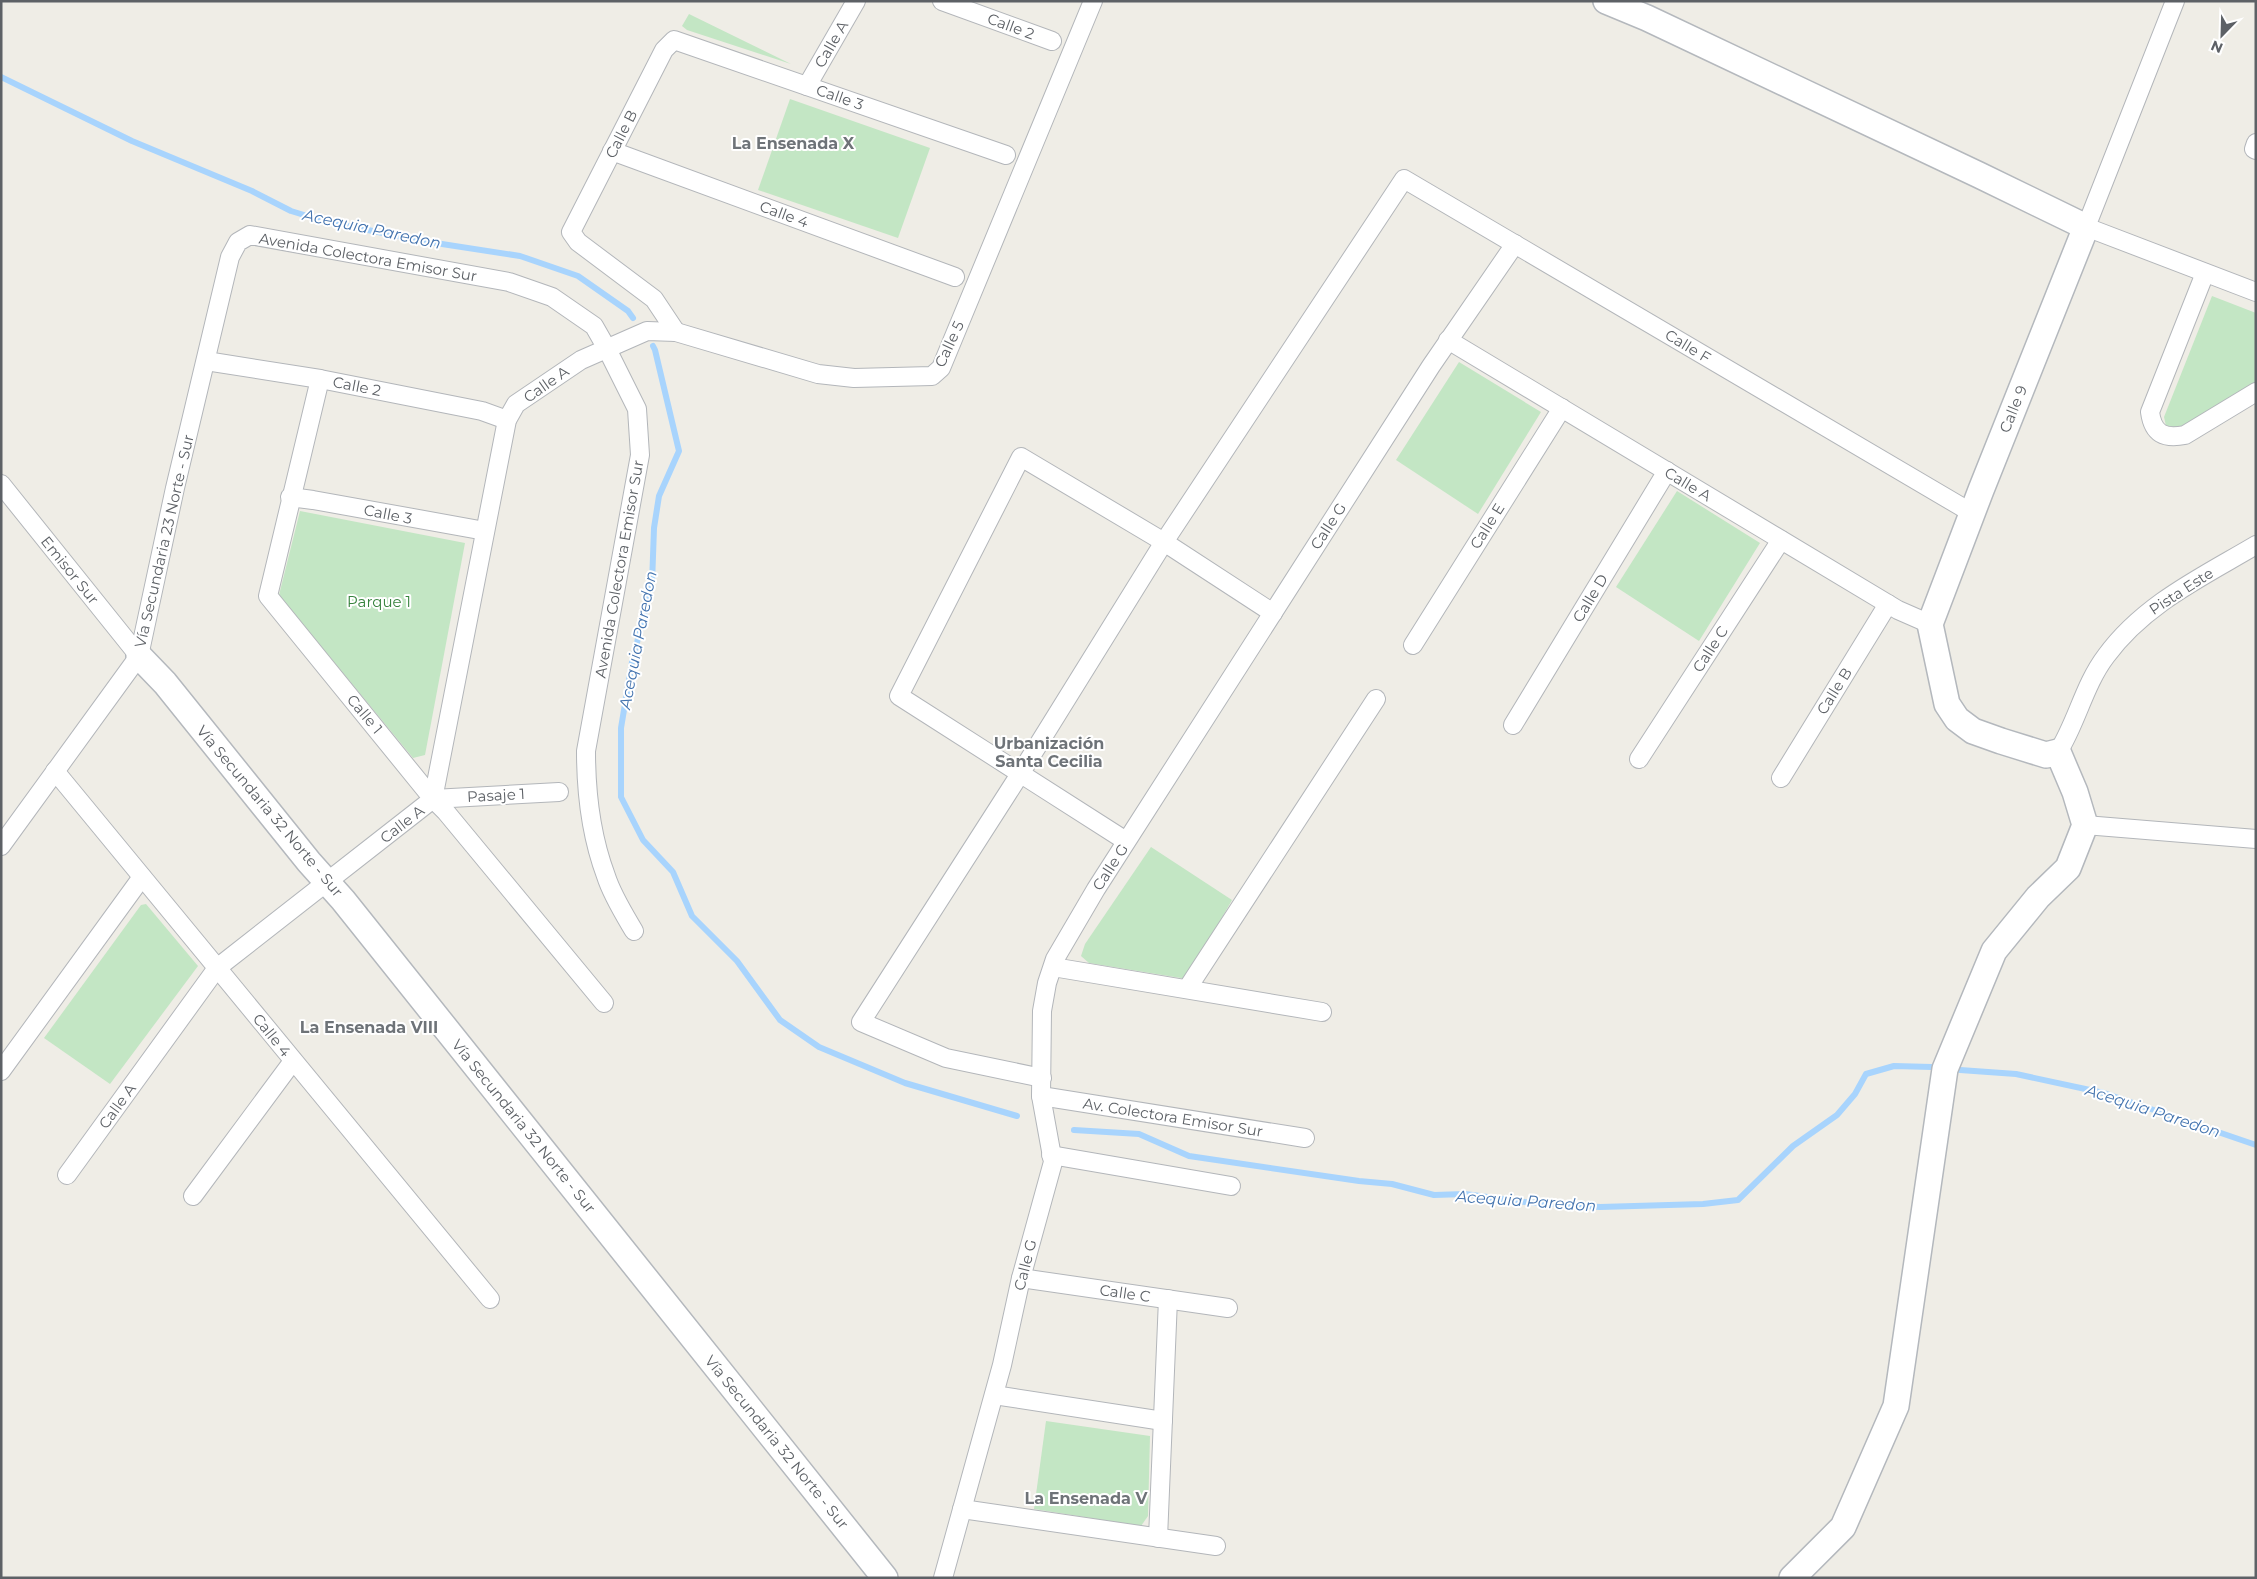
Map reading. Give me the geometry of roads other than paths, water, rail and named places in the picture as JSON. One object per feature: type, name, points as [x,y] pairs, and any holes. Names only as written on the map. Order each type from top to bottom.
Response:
[{"type":"street","name":"Calle A","points":[[807,86],[856,1]]},
{"type":"street","name":"Calle 2","points":[[942,1],[1052,41]]},
{"type":"street","name":"Calle 5","points":[[606,347],[647,330],[676,332],[818,374],[854,378],[932,376],[941,368],[1093,1]]},
{"type":"street","points":[[1606,1],[1647,18],[2086,228],[2256,292]]},
{"type":"street","name":"Calle 9","points":[[1930,624],[2174,1]]},
{"type":"street","name":"Calle 3","points":[[674,40],[1006,155]]},
{"type":"street","name":"Calle B","points":[[674,40],[664,50],[571,232],[578,242],[654,299],[676,332]]},
{"type":"street","points":[[2256,144],[2254,149],[2256,150]]},
{"type":"street","name":"Calle 4","points":[[612,151],[955,277]]},
{"type":"street","name":"Calle F","points":[[1164,542],[1404,179],[1972,514]]},
{"type":"street","name":"Avenida Colectora Emisor Sur","points":[[250,235],[509,282],[552,297],[594,326],[606,347],[637,410],[640,454],[586,751],[586,789],[593,831],[606,877],[634,931]]},
{"type":"street","name":"Vía Secundaria 23 Norte - Sur","points":[[1,846],[139,656],[230,257],[238,242],[250,235]]},
{"type":"street","name":"Calle G","points":[[943,1578],[994,1395],[1021,1278],[1053,1162],[1041,1087],[1042,1011],[1047,983],[1053,966],[1071,929],[1126,841],[1448,340],[1515,244]]},
{"type":"street","points":[[2204,273],[2150,412],[2152,424],[2159,432],[2172,437],[2185,434],[2256,392]]},
{"type":"street","name":"Calle A","points":[[1448,340],[1888,604],[1930,624]]},
{"type":"street","name":"Calle A","points":[[67,1175],[217,968],[325,881],[420,811],[433,799],[507,420],[516,404],[581,360],[606,347]]},
{"type":"street","name":"Calle 2","points":[[206,360],[320,379],[482,410],[507,420]]},
{"type":"street","name":"Calle 1","points":[[320,379],[290,497],[268,596],[433,799],[446,812],[604,1003]]},
{"type":"street","name":"Calle E","points":[[1413,645],[1562,408]]},
{"type":"street","points":[[1126,841],[899,696],[1021,457],[1164,542],[1273,613]]},
{"type":"street","name":"Calle D","points":[[1513,725],[1667,471]]},
{"type":"street","name":"Emisor Sur","points":[[1,484],[139,656]]},
{"type":"street","name":"Calle 3","points":[[290,497],[485,531]]},
{"type":"street","name":"Calle C","points":[[1639,759],[1781,540]]},
{"type":"street","points":[[1020,774],[1164,542]]},
{"type":"street","name":"Pista Este","points":[[2058,752],[2067,738],[2079,705],[2105,656],[2138,620],[2174,592],[2256,545]]},
{"type":"street","name":"Calle B","points":[[1781,778],[1888,604]]},
{"type":"street","points":[[1792,1578],[1843,1526],[1896,1406],[1945,1069],[1994,951],[2038,897],[2068,868],[2085,825],[2075,792],[2058,752],[2046,755],[2001,741],[1973,731],[1957,719],[1947,704],[1930,624]]},
{"type":"street","name":"Vía Secundaria 32 Norte - Sur","points":[[139,656],[165,683],[325,881],[343,900],[885,1578]]},
{"type":"street","points":[[1187,989],[1376,699]]},
{"type":"street","name":"Calle 4","points":[[55,771],[490,1299]]},
{"type":"street","name":"Av. Colectora Emisor Sur","points":[[1020,774],[860,1022],[946,1058],[1041,1087],[1305,1138]]},
{"type":"street","name":"Pasaje 1","points":[[433,799],[559,792]]},
{"type":"street","points":[[2085,825],[2256,839]]},
{"type":"street","points":[[1,1072],[142,877]]},
{"type":"street","points":[[1053,966],[1322,1012]]},
{"type":"street","points":[[193,1196],[293,1061]]},
{"type":"street","points":[[1051,1155],[1232,1186]]},
{"type":"street","name":"Calle C","points":[[1021,1278],[1228,1308]]},
{"type":"street","points":[[1158,1538],[1168,1299]]},
{"type":"street","points":[[994,1395],[1163,1421]]},
{"type":"street","points":[[962,1509],[1216,1546]]},
{"type":"waterway","name":"Acequia Paredon","points":[[1,77],[132,141],[252,191],[291,211],[327,222],[429,242],[520,256],[578,276],[628,311],[633,318]]},
{"type":"waterway","name":"Acequia Paredon","points":[[653,346],[679,451],[659,496],[654,528],[652,584],[632,662],[621,728],[621,797],[643,840],[673,872],[692,916],[737,961],[780,1020],[819,1047],[905,1083],[1017,1116]]},
{"type":"waterway","name":"Acequia Paredon","points":[[1074,1130],[1139,1134],[1189,1156],[1359,1181],[1392,1184],[1434,1195],[1465,1194],[1525,1202],[1600,1207],[1703,1204],[1738,1200],[1793,1146],[1837,1115],[1855,1094],[1866,1074],[1894,1066],[1932,1067]]},
{"type":"waterway","name":"Acequia Paredon","points":[[1960,1070],[2016,1074],[2104,1093],[2256,1145]]},
{"type":"district","name":"La Ensenada X","points":[[793,143]]},
{"type":"district","name":"Urbanización Santa Cecilia","points":[[1049,752]]},
{"type":"district","name":"La Ensenada VIII","points":[[369,1027]]},
{"type":"district","name":"La Ensenada V","points":[[1086,1498]]},
{"type":"park label","name":"Parque 1","points":[[379,601]]}]
